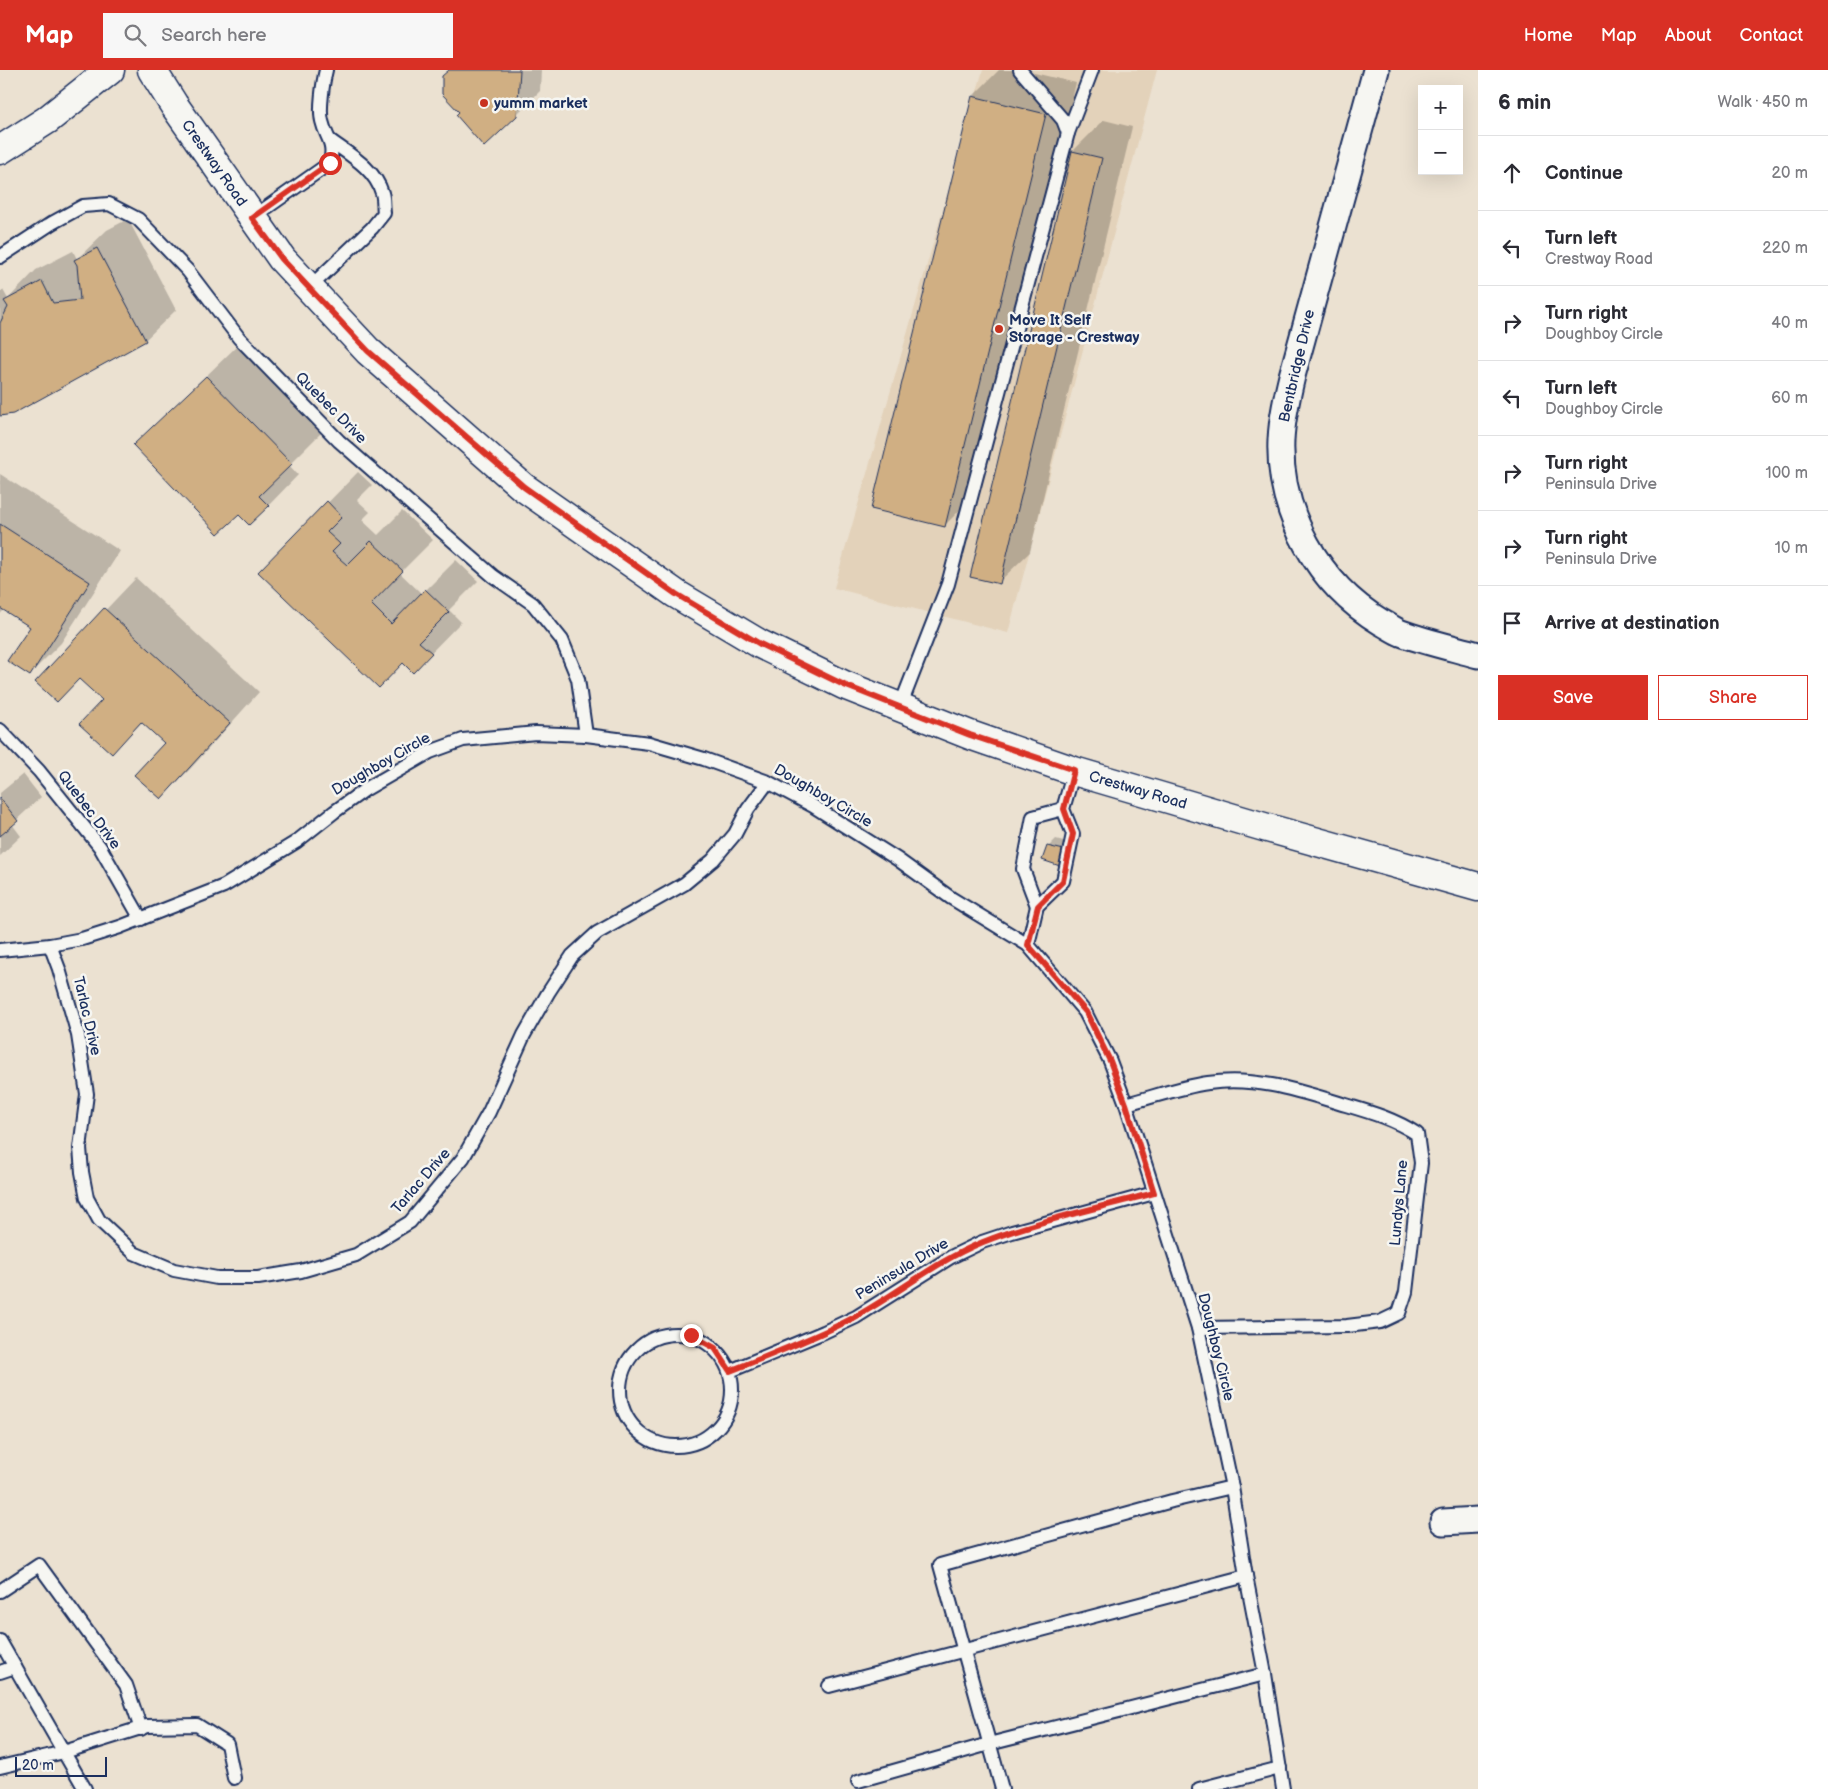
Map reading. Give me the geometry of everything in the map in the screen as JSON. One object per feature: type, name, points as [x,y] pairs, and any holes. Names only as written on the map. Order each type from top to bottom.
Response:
[{"type":"main road","points":[[1,147],[47,120],[110,70]]},
{"type":"main road","name":"Crestway Road","points":[[152,70],[174,105],[282,259],[368,351],[524,487],[676,594],[760,644],[844,685],[970,735],[1074,770],[1264,828],[1478,888]]},
{"type":"street","name":"Bentbridge Drive","points":[[1376,70],[1292,376],[1284,414],[1281,441],[1284,472],[1290,505],[1304,539],[1319,565],[1339,590],[1364,612],[1400,633],[1478,655]]},
{"type":"street","points":[[1443,1522],[1478,1520]]},
{"type":"lane","points":[[252,218],[330,163],[332,155],[331,141],[322,121],[322,82],[326,70]]},
{"type":"lane","points":[[1020,70],[1063,120],[1068,133]]},
{"type":"lane","points":[[900,707],[948,584],[1068,133],[1092,70]]},
{"type":"lane","points":[[309,288],[372,228],[384,212],[382,193],[373,175],[331,141]]},
{"type":"lane","name":"Quebec Drive","points":[[0,257],[82,206],[109,204],[138,219],[188,270],[239,338],[339,441],[493,576],[533,604],[562,640],[578,679],[586,735]]},
{"type":"lane","name":"Quebec Drive","points":[[0,730],[39,771],[100,848],[141,919]]},
{"type":"lane","name":"Doughboy Circle","points":[[0,950],[50,945],[82,939],[120,928],[224,886],[296,842],[366,790],[430,752],[463,740],[536,733],[586,735],[649,743],[704,759],[768,782],[813,806],[897,859],[951,898],[1028,945],[1086,1012],[1110,1061],[1126,1104],[1198,1328],[1232,1487],[1283,1789]]},
{"type":"lane","points":[[1028,945],[1038,906],[1063,881],[1073,834],[1064,809],[1074,770]]},
{"type":"lane","name":"Tarlac Drive","points":[[50,945],[78,1035],[87,1094],[80,1148],[82,1172],[87,1198],[99,1220],[134,1253],[174,1270],[217,1278],[258,1278],[300,1271],[356,1255],[410,1222],[463,1158],[489,1112],[524,1035],[572,956],[597,933],[684,884],[713,860],[735,834],[748,809],[768,782]]},
{"type":"lane","points":[[1038,906],[1023,870],[1034,817],[1064,809]]},
{"type":"lane","name":"Lundys Lane","points":[[1126,1104],[1208,1083],[1243,1081],[1281,1085],[1402,1124],[1417,1134],[1421,1163],[1406,1292],[1399,1313],[1380,1322],[1347,1326],[1198,1328]]},
{"type":"lane","name":"Peninsula Drive","points":[[730,1371],[856,1317],[951,1257],[982,1242],[1154,1193]]},
{"type":"lane","points":[[664,1335],[691,1335],[715,1348],[730,1371],[733,1398],[723,1423],[702,1441],[675,1447],[649,1440],[629,1421],[620,1396],[624,1369],[640,1347],[664,1335]]},
{"type":"lane","points":[[1002,1789],[940,1565],[1172,1501],[1232,1487]]},
{"type":"lane","points":[[0,1592],[39,1565],[126,1685],[141,1729]]},
{"type":"lane","points":[[829,1686],[1246,1576]]},
{"type":"lane","points":[[0,1641],[85,1789]]},
{"type":"lane","points":[[0,1672],[15,1667]]},
{"type":"lane","points":[[858,1781],[990,1744],[1265,1674]]},
{"type":"lane","points":[[0,1767],[64,1752],[147,1726],[197,1725],[227,1744],[234,1778]]},
{"type":"lane","points":[[1199,1789],[1280,1768]]},
{"type":"shaded area","name":"Move It Self Storage - Crestway","points":[[983,70],[1157,70],[1008,633],[834,588]]},
{"type":"building","name":"yumm market","points":[[449,70],[520,70],[517,116],[484,147],[456,115],[459,112],[442,94],[442,76]]},
{"type":"building","points":[[972,96],[1046,114],[945,527],[871,509]]},
{"type":"building","points":[[1072,151],[1102,158],[1000,584],[970,577]]},
{"type":"building","points":[[97,248],[146,341],[13,414],[0,416],[0,323],[8,307],[4,301],[42,281],[53,303],[80,300],[77,265],[74,260]]},
{"type":"building","points":[[206,376],[292,464],[259,496],[269,506],[249,525],[239,515],[218,534],[133,445]]},
{"type":"building","points":[[327,501],[342,517],[327,532],[340,544],[332,552],[347,565],[371,541],[403,571],[371,604],[391,624],[425,589],[449,612],[419,642],[432,653],[413,673],[403,663],[379,688],[258,572]]},
{"type":"building","points":[[0,524],[90,582],[30,676],[7,661],[30,627],[0,608]]},
{"type":"building","points":[[104,608],[230,723],[161,799],[134,775],[164,743],[141,722],[112,754],[79,724],[102,700],[79,679],[57,702],[35,682]]},
{"type":"building","points":[[0,798],[18,821],[0,836]]},
{"type":"building","points":[[1047,846],[1064,850],[1060,866],[1042,860]]},
{"type":"place","name":"yumm market","points":[[484,103]]},
{"type":"place","name":"Move It Self Storage - Crestway","points":[[999,329]]},
{"type":"route","points":[[330,163],[252,218],[282,259],[368,351],[524,487],[676,594],[760,644],[844,685],[970,735],[1074,770],[1064,809],[1073,834],[1063,881],[1038,906],[1028,945],[1086,1012],[1110,1061],[1126,1104],[1154,1193],[982,1242],[951,1257],[856,1317],[730,1371],[715,1348],[691,1335]]}]
